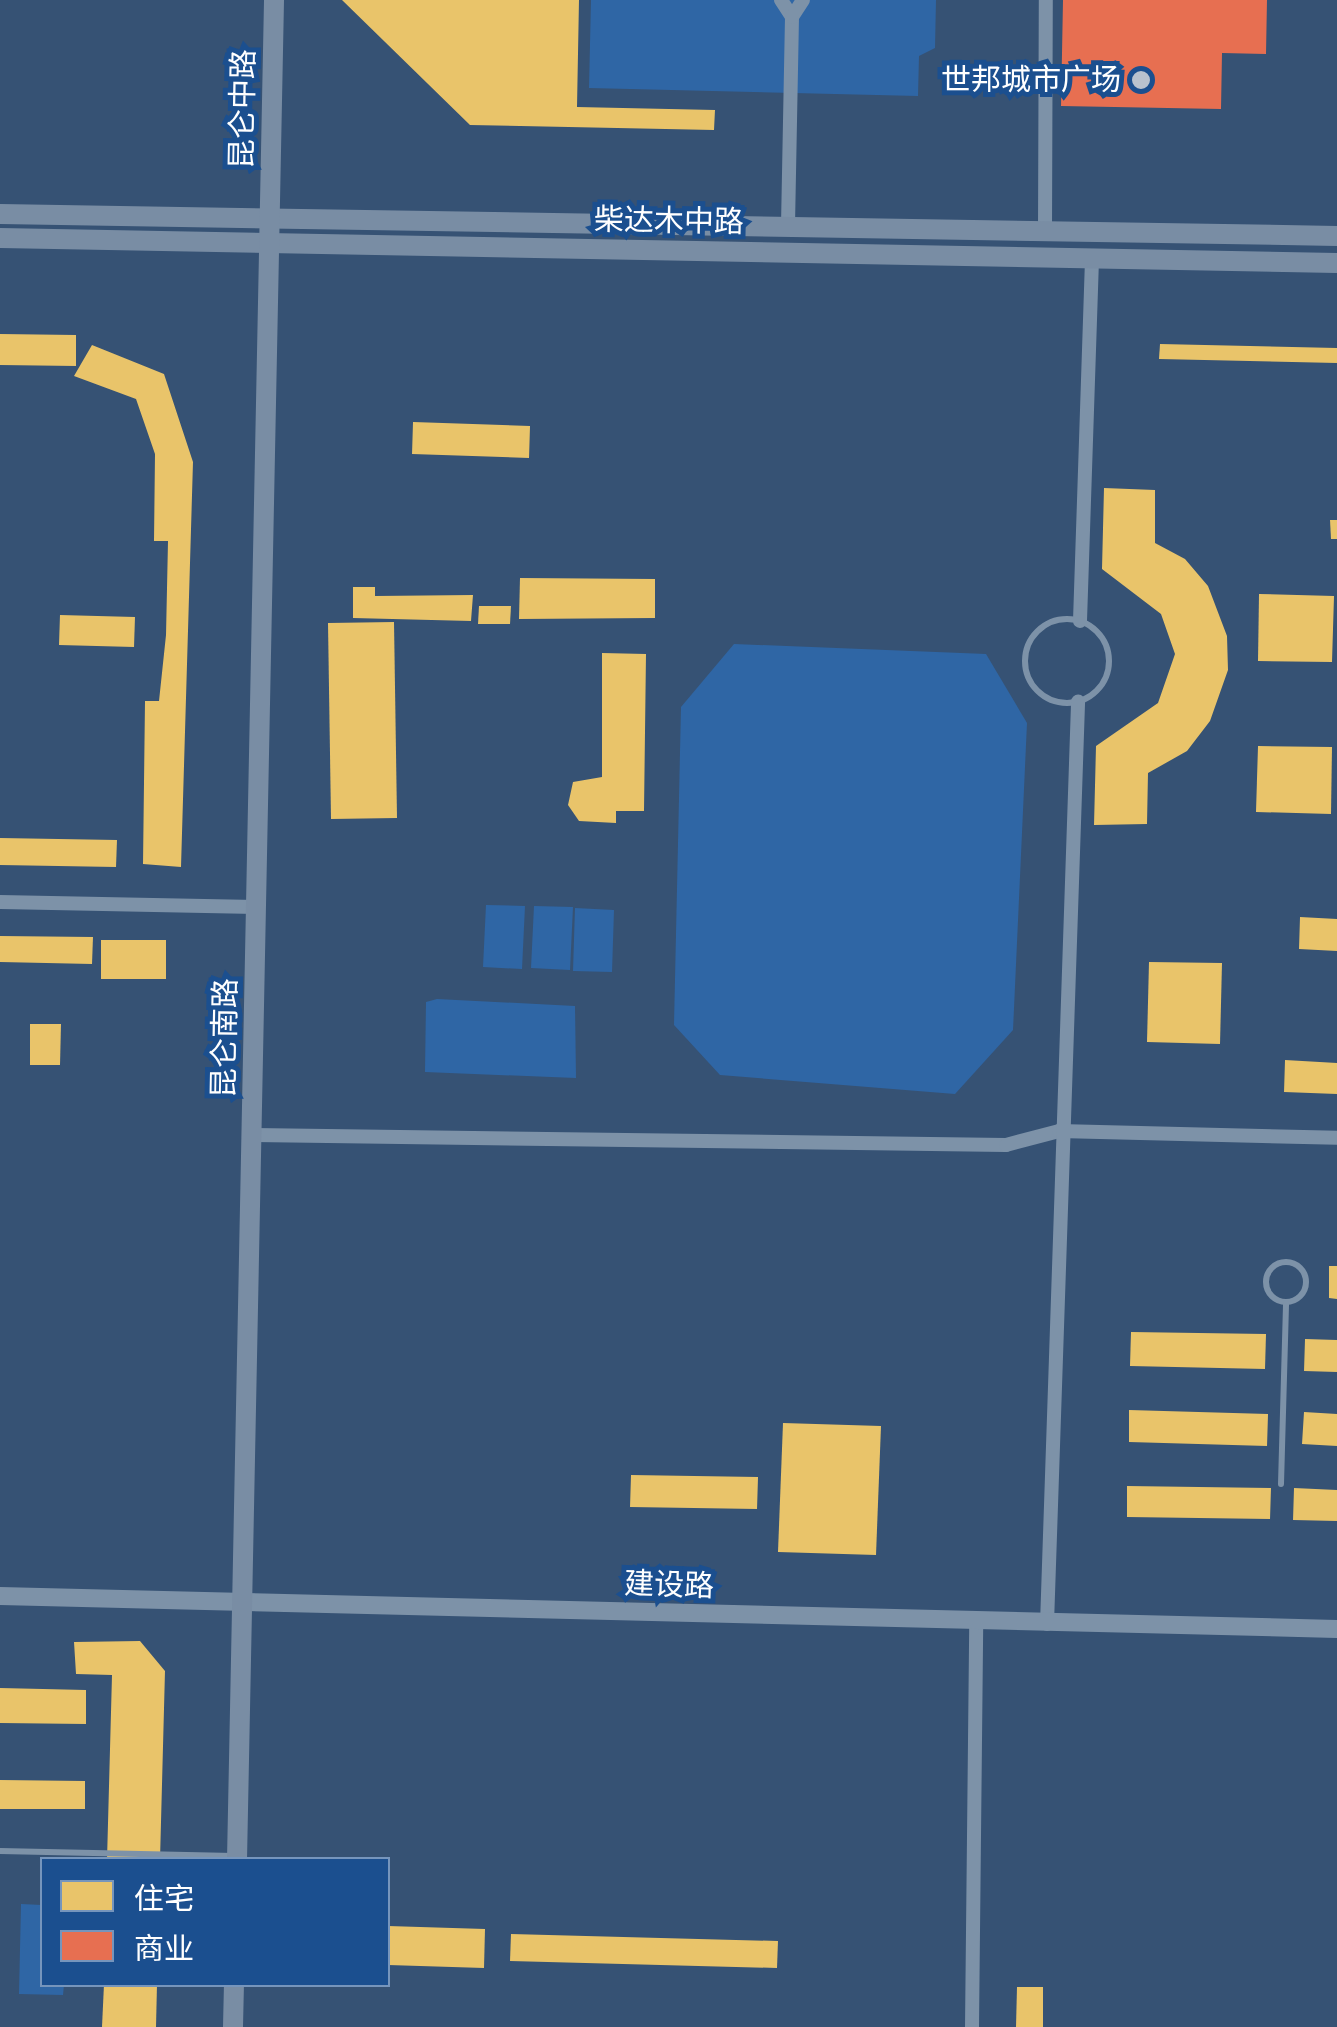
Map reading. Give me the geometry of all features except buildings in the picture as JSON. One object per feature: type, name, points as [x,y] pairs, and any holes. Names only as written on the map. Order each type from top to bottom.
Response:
[{"type":"main road","name":"昆仑中路","points":[[271,218],[274,0]]},
{"type":"main road","name":"柴达木中路","points":[[0,214],[1337,236]]},
{"type":"main road","name":"昆仑南路","points":[[237,1857],[271,218]]},
{"type":"main road","name":"柴达木中路","points":[[0,238],[1337,263]]},
{"type":"main road","points":[[233,2027],[234,1987]]},
{"type":"street","points":[[781,0],[792,17]]},
{"type":"street","points":[[788,227],[792,17],[803,0]]},
{"type":"street","points":[[1045,231],[1046,0]]},
{"type":"street","points":[[1080,622],[1092,260]]},
{"type":"street","points":[[1047,1624],[1059,1132],[1078,702]]},
{"type":"street","points":[[0,902],[258,907]]},
{"type":"street","points":[[252,1135],[1006,1145],[1059,1132],[1337,1138]]},
{"type":"street","name":"建设路","points":[[0,1596],[244,1599],[1337,1629]]},
{"type":"street","points":[[972,2027],[976,1622]]},
{"type":"lane","points":[[1052,622],[1080,622],[1098,632],[1110,662],[1097,692],[1078,702],[1050,700],[1036,691],[1024,660],[1037,630],[1052,622]]},
{"type":"lane","points":[[1288,1262],[1302,1268],[1307,1283],[1300,1297],[1286,1303],[1271,1296],[1266,1281],[1273,1268],[1288,1262]]},
{"type":"lane","points":[[1281,1484],[1286,1303]]},
{"type":"lane","points":[[0,1851],[203,1857]]},
{"type":"shaded area","points":[[591,0],[936,0],[935,48],[919,56],[918,96],[589,88]]},
{"type":"shaded area","points":[[734,644],[986,654],[1027,723],[1013,1030],[955,1094],[720,1075],[674,1025],[681,707]]},
{"type":"shaded area","points":[[486,905],[525,906],[522,969],[483,967]]},
{"type":"shaded area","points":[[534,906],[573,907],[570,970],[531,968]]},
{"type":"shaded area","points":[[575,908],[614,910],[612,972],[573,971]]},
{"type":"shaded area","points":[[437,999],[575,1006],[576,1078],[425,1072],[426,1002]]},
{"type":"shaded area","points":[[21,1904],[40,1905],[40,1987],[64,1987],[63,1995],[19,1994]]},
{"type":"place","name":"世邦城市广场","points":[[1141,80]]}]
